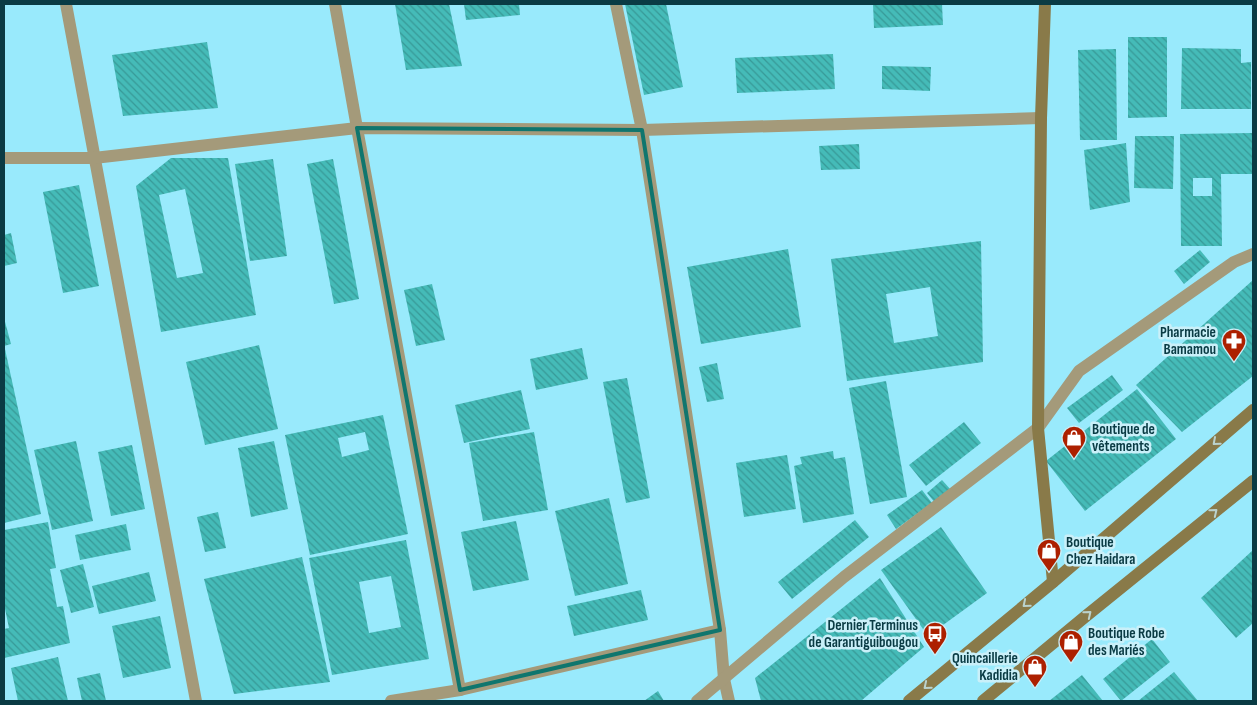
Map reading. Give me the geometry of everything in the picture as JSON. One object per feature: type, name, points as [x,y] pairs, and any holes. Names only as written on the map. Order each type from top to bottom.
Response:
[{"type":"main road","points":[[1045,4],[1041,118],[1038,428],[1053,582]]},
{"type":"main road","points":[[909,701],[1053,582],[1253,410]]},
{"type":"main road","points":[[983,701],[1253,481]]},
{"type":"street","points":[[66,4],[196,701]]},
{"type":"street","points":[[335,4],[460,690]]},
{"type":"street","points":[[616,4],[642,130],[720,630],[724,679],[729,701]]},
{"type":"street","points":[[4,158],[94,158],[357,128],[642,130],[1041,118]]},
{"type":"street","points":[[697,701],[844,577],[1038,428],[1078,371],[1234,262],[1253,254]]},
{"type":"street","points":[[392,701],[460,690],[720,630]]},
{"type":"highlighted area","points":[[357,128],[642,130],[720,630],[460,690]]},
{"type":"building","points":[[395,4],[449,4],[462,66],[406,70]]},
{"type":"building","points":[[464,4],[519,4],[520,15],[466,20]]},
{"type":"building","points":[[625,4],[666,4],[683,87],[644,95]]},
{"type":"building","points":[[873,4],[942,4],[943,25],[874,28]]},
{"type":"building","points":[[1128,37],[1167,37],[1167,117],[1128,118]]},
{"type":"building","points":[[207,42],[218,108],[123,116],[112,55]]},
{"type":"building","points":[[1182,48],[1241,49],[1241,63],[1251,62],[1251,109],[1181,109]]},
{"type":"building","points":[[1116,49],[1117,140],[1080,140],[1078,50]]},
{"type":"building","points":[[833,54],[835,89],[737,93],[735,58]]},
{"type":"building","points":[[882,66],[931,67],[930,91],[882,89]]},
{"type":"building","points":[[1253,133],[1253,174],[1221,174],[1222,246],[1181,246],[1180,134]],"holes":[[[1193,178],[1212,178],[1212,196],[1193,196]]]},
{"type":"building","points":[[1135,136],[1174,136],[1173,189],[1134,188]]},
{"type":"building","points":[[1126,143],[1130,202],[1090,210],[1084,150]]},
{"type":"building","points":[[859,144],[860,169],[821,170],[819,146]]},
{"type":"building","points":[[171,158],[228,158],[256,315],[161,332],[136,186]],"holes":[[[185,189],[203,273],[177,278],[159,195]]]},
{"type":"building","points":[[273,159],[287,256],[250,261],[235,164]]},
{"type":"building","points":[[333,159],[359,299],[334,304],[307,164]]},
{"type":"building","points":[[79,185],[99,286],[63,293],[43,192]]},
{"type":"building","points":[[11,233],[17,263],[4,266],[4,235]]},
{"type":"building","points":[[981,241],[983,362],[847,381],[831,259]],"holes":[[[930,287],[938,336],[894,343],[886,294]]]},
{"type":"building","points":[[788,249],[801,327],[701,344],[687,267]]},
{"type":"building","points":[[1200,250],[1210,262],[1184,284],[1174,271]]},
{"type":"building","points":[[1253,280],[1253,376],[1182,432],[1136,385]]},
{"type":"building","points":[[432,284],[445,340],[416,346],[404,290]]},
{"type":"building","points":[[4,318],[11,344],[4,346]]},
{"type":"building","points":[[259,345],[278,429],[205,445],[186,362]]},
{"type":"building","points":[[582,348],[588,379],[536,390],[530,359]]},
{"type":"building","points":[[4,350],[41,514],[4,523]]},
{"type":"building","points":[[717,363],[724,399],[707,402],[699,367]]},
{"type":"building","points":[[1112,375],[1123,390],[1079,423],[1067,408]]},
{"type":"building","points":[[627,378],[650,498],[626,503],[603,382]]},
{"type":"building","points":[[886,381],[907,497],[870,504],[849,388]]},
{"type":"building","points":[[1137,389],[1176,439],[1085,511],[1046,461]]},
{"type":"building","points":[[521,390],[530,429],[464,443],[455,405]]},
{"type":"building","points":[[383,415],[408,534],[310,555],[285,435]],"holes":[[[365,432],[369,450],[342,457],[338,438]]]},
{"type":"building","points":[[964,422],[981,443],[926,486],[909,465]]},
{"type":"building","points":[[534,432],[548,510],[483,521],[469,443]]},
{"type":"building","points":[[76,441],[93,521],[52,530],[34,450]]},
{"type":"building","points":[[274,441],[288,509],[251,517],[238,448]]},
{"type":"building","points":[[132,445],[145,509],[111,516],[98,452]]},
{"type":"building","points":[[833,451],[834,459],[845,457],[854,514],[803,523],[794,466],[802,464],[800,457]]},
{"type":"building","points":[[787,455],[796,509],[744,517],[736,463]]},
{"type":"building","points":[[942,480],[951,490],[936,504],[927,493]]},
{"type":"building","points":[[922,490],[932,503],[896,529],[887,515]]},
{"type":"building","points":[[609,498],[628,584],[575,596],[555,511]]},
{"type":"building","points":[[218,512],[226,548],[205,552],[197,517]]},
{"type":"building","points":[[855,520],[869,537],[792,599],[778,582]]},
{"type":"building","points":[[516,521],[529,580],[473,591],[461,532]]},
{"type":"building","points":[[48,522],[56,568],[50,569],[57,607],[63,606],[70,643],[4,658],[4,629],[9,628],[4,604],[4,530]]},
{"type":"building","points":[[126,524],[131,550],[80,560],[75,535]]},
{"type":"building","points":[[941,527],[987,593],[928,636],[881,570]]},
{"type":"building","points":[[406,540],[429,659],[332,675],[309,558]],"holes":[[[391,576],[401,627],[369,633],[359,582]]]},
{"type":"building","points":[[1253,550],[1253,623],[1236,638],[1201,598]]},
{"type":"building","points":[[302,557],[330,682],[234,694],[204,579]]},
{"type":"building","points":[[83,564],[94,607],[71,613],[60,570]]},
{"type":"building","points":[[149,572],[156,601],[99,614],[92,586]]},
{"type":"building","points":[[880,578],[924,647],[861,701],[761,701],[755,678]]},
{"type":"building","points":[[641,590],[648,620],[574,636],[567,606]]},
{"type":"building","points":[[160,616],[171,668],[123,678],[112,626]]},
{"type":"building","points":[[1152,639],[1170,662],[1121,701],[1103,679]]},
{"type":"building","points":[[58,657],[68,701],[18,701],[11,668]]},
{"type":"building","points":[[1174,672],[1198,701],[1138,701]]},
{"type":"building","points":[[100,673],[106,701],[82,701],[77,678]]},
{"type":"building","points":[[1082,675],[1103,701],[1049,701]]},
{"type":"building","points":[[658,691],[664,701],[644,701]]},
{"type":"place","name":"Pharmacie Bamamou","points":[[1234,362]]},
{"type":"place","name":"Boutique de vêtements","points":[[1074,459]]},
{"type":"place","name":"Boutique Chez Haidara","points":[[1049,572]]},
{"type":"place","name":"Dernier Terminus de Garantiguibougou","points":[[935,655]]},
{"type":"place","name":"Boutique Robe des Mariés","points":[[1071,663]]},
{"type":"place","name":"Quincaillerie Kadidia","points":[[1035,688]]}]
